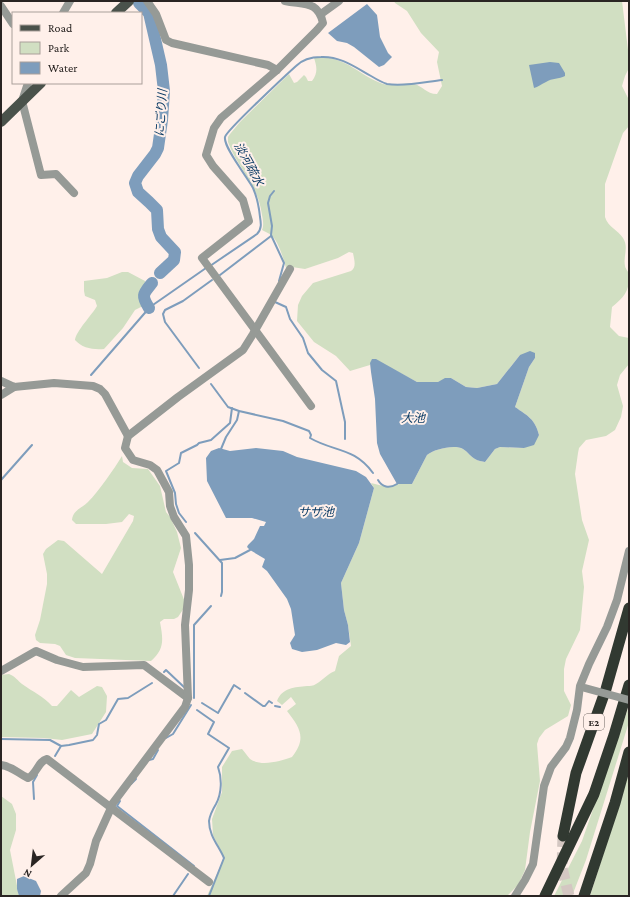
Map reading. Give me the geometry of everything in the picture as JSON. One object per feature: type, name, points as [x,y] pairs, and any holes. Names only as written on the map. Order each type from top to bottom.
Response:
[{"type":"highway","name":"E2","points":[[563,836],[576,773],[606,689],[629,608]]},
{"type":"highway","points":[[545,896],[594,794],[629,685]]},
{"type":"highway","points":[[584,896],[615,803],[629,752]]},
{"type":"main road","points":[[117,12],[129,1]]},
{"type":"main road","points":[[1,122],[40,84]]},
{"type":"street","points":[[64,12],[70,1]]},
{"type":"street","points":[[147,1],[156,14],[166,40],[172,43],[268,66],[277,70]]},
{"type":"street","points":[[285,1],[307,3],[321,14],[323,23],[277,70],[221,118],[214,128],[206,155],[213,166],[243,200],[249,221],[202,258],[311,406]]},
{"type":"street","points":[[321,14],[339,1]]},
{"type":"street","points":[[1,6],[12,22]]},
{"type":"street","points":[[28,84],[22,101],[41,175],[56,174],[74,193]]},
{"type":"street","points":[[61,896],[86,873],[96,841],[111,807],[185,707],[188,698],[185,625],[189,590],[189,565],[186,536],[174,517],[170,506],[169,492],[157,470],[150,465],[132,460],[125,448],[128,436],[162,408],[242,350],[255,331],[290,269]]},
{"type":"street","points":[[1,382],[14,387]]},
{"type":"street","points":[[1,395],[14,387],[54,383],[93,386],[100,389],[105,394],[128,436]]},
{"type":"street","points":[[515,896],[533,864],[544,786],[551,767],[566,747],[570,738],[589,664],[607,627],[617,600],[629,551]]},
{"type":"street","points":[[1,671],[36,651],[57,660],[83,666],[144,665],[188,698]]},
{"type":"street","points":[[583,687],[629,700]]},
{"type":"street","points":[[1,765],[16,769],[28,778],[32,777],[42,761],[47,759],[209,882]]},
{"type":"green space","points":[[394,1],[622,1],[629,68],[622,86],[629,100],[629,126],[623,133],[605,184],[605,217],[608,223],[623,238],[626,245],[625,267],[629,274],[629,280],[623,297],[612,307],[610,327],[619,336],[629,338],[629,364],[620,375],[617,385],[623,406],[621,417],[615,430],[606,436],[586,440],[579,448],[578,453],[575,474],[582,520],[589,540],[582,571],[584,587],[580,630],[566,659],[564,669],[564,691],[571,705],[568,716],[545,730],[539,738],[537,744],[540,781],[530,832],[525,870],[518,885],[507,896],[207,896],[224,858],[213,835],[212,819],[222,792],[222,767],[232,751],[242,749],[250,759],[260,763],[277,762],[292,757],[299,744],[300,733],[287,711],[296,704],[291,697],[282,705],[277,701],[279,697],[282,693],[289,689],[315,685],[335,671],[339,656],[351,646],[344,610],[341,583],[359,543],[374,488],[371,483],[387,487],[397,484],[412,484],[427,455],[439,449],[450,447],[459,448],[465,450],[476,460],[485,462],[495,449],[500,447],[524,448],[539,435],[533,421],[515,407],[529,367],[535,358],[520,355],[497,384],[477,388],[466,387],[451,378],[438,382],[417,382],[374,359],[370,365],[350,371],[336,356],[314,342],[297,321],[298,305],[302,296],[313,283],[351,271],[355,263],[353,253],[349,252],[338,258],[305,269],[292,267],[286,268],[276,241],[270,234],[262,230],[263,219],[260,204],[252,185],[232,152],[228,142],[228,137],[240,122],[289,74],[294,83],[304,75],[308,81],[312,81],[316,70],[314,58],[334,59],[342,62],[383,84],[414,84],[430,93],[437,94],[442,86],[437,62],[439,52],[421,33],[407,11]]},
{"type":"green space","points":[[122,272],[128,272],[145,281],[151,302],[135,310],[123,328],[104,349],[84,347],[75,340],[76,336],[97,306],[95,300],[85,296],[84,281],[107,278]]},
{"type":"green space","points":[[122,456],[123,462],[132,468],[148,469],[160,486],[166,512],[177,532],[181,548],[173,572],[185,602],[184,608],[178,617],[174,619],[164,619],[160,622],[162,634],[161,648],[156,657],[151,661],[75,658],[66,655],[60,646],[55,644],[40,643],[36,640],[35,635],[40,620],[47,584],[47,574],[43,554],[46,549],[58,540],[64,541],[102,574],[133,521],[134,516],[129,514],[122,522],[106,524],[76,524],[72,520],[76,511],[88,502],[97,492]]},
{"type":"green space","points":[[9,674],[52,706],[57,706],[71,690],[79,697],[97,686],[102,687],[107,696],[106,712],[92,734],[62,740],[1,737],[1,675]]},
{"type":"green space","points":[[628,709],[629,722],[586,860],[572,896],[554,896],[582,841]]},
{"type":"green space","points":[[629,773],[629,896],[590,896]]},
{"type":"green space","points":[[1,796],[12,804],[16,814],[16,830],[10,850],[19,896],[1,896]]},
{"type":"water","points":[[367,4],[377,15],[380,37],[388,53],[392,57],[384,65],[379,67],[354,47],[347,43],[337,41],[328,33]]},
{"type":"water","points":[[550,62],[559,63],[565,73],[565,76],[551,80],[534,88],[529,65]]},
{"type":"water","name":"大池","points":[[530,351],[535,353],[535,358],[529,367],[515,407],[533,421],[535,425],[539,435],[534,445],[524,448],[500,447],[495,449],[485,462],[476,460],[465,450],[459,448],[450,447],[439,449],[427,455],[412,484],[397,484],[380,454],[377,443],[375,399],[370,363],[372,359],[376,359],[417,382],[438,382],[445,378],[451,378],[466,387],[477,388],[497,384],[520,355]]},
{"type":"water","name":"サザ池","points":[[219,448],[230,451],[256,448],[283,451],[297,457],[356,471],[366,477],[374,488],[359,543],[341,583],[350,642],[346,645],[336,643],[317,650],[302,652],[292,649],[290,643],[295,635],[291,609],[287,599],[267,571],[262,567],[265,559],[247,547],[254,539],[260,526],[264,526],[266,522],[252,518],[226,518],[207,481],[206,458],[211,451]]},
{"type":"water","points":[[24,876],[36,881],[41,891],[40,896],[19,896],[17,879]]},
{"type":"waterway","name":"にごり川","points":[[139,3],[149,13],[161,65],[164,91],[158,148],[138,176],[135,183],[138,192],[157,210],[158,229],[161,237],[175,252],[174,260],[160,273]]},
{"type":"waterway","name":"淡河疏水","points":[[210,266],[257,234],[261,226],[257,198],[253,188],[228,148],[225,142],[225,137],[246,114],[299,64],[304,60],[314,57],[335,58],[387,84],[394,85],[407,85],[442,80]]},
{"type":"waterway","points":[[274,191],[270,196],[268,203],[272,226],[271,235],[284,263],[279,281]]},
{"type":"waterway","points":[[220,275],[271,236]]},
{"type":"waterway","name":"淡河疏水","points":[[91,375],[150,307],[206,268]]},
{"type":"waterway","points":[[199,368],[165,322],[163,314],[165,310],[183,301],[212,280]]},
{"type":"waterway","name":"にごり川","points":[[149,308],[144,295],[152,283]]},
{"type":"waterway","points":[[275,302],[286,307],[290,319],[303,338],[308,353],[322,370],[336,381],[345,422],[345,439]]},
{"type":"waterway","points":[[211,384],[228,407],[283,421],[309,431],[311,435],[310,438],[351,454],[366,465],[373,473]]},
{"type":"waterway","points":[[186,522],[179,513],[175,493],[166,471],[179,463],[181,453],[199,443],[211,440],[230,423],[232,408]]},
{"type":"waterway","points":[[221,449],[226,437],[237,420],[239,411]]},
{"type":"waterway","name":"淡河疏水","points":[[1,480],[32,445]]},
{"type":"waterway","points":[[378,480],[386,486],[397,484]]},
{"type":"waterway","points":[[195,533],[222,563],[221,596]]},
{"type":"waterway","points":[[220,560],[235,558],[250,550]]},
{"type":"waterway","points":[[194,698],[194,625],[211,606]]},
{"type":"waterway","points":[[164,672],[166,670],[185,688]]},
{"type":"waterway","points":[[1,739],[50,740],[61,746],[93,740],[97,735],[99,724],[106,720],[118,699],[128,698],[152,683]]},
{"type":"waterway","points":[[202,703],[218,713],[234,685],[240,689]]},
{"type":"waterway","points":[[245,693],[263,706],[265,706],[269,701],[272,703]]},
{"type":"waterway","points":[[166,738],[173,734],[191,705]]},
{"type":"waterway","points":[[275,706],[280,707]]},
{"type":"waterway","points":[[197,710],[214,722],[208,734],[229,748],[218,767],[221,781],[220,790],[218,800],[209,821],[212,836],[224,858],[209,896]]},
{"type":"waterway","points":[[55,756],[61,746]]},
{"type":"waterway","points":[[149,760],[153,759],[158,750]]},
{"type":"waterway","points":[[34,799],[33,782],[37,775]]},
{"type":"waterway","points":[[131,784],[136,779]]},
{"type":"waterway","points":[[120,801],[117,806],[194,866]]},
{"type":"waterway","points":[[173,896],[188,874]]},
{"type":"tunnel","points":[[563,836],[562,868],[569,896]]}]
